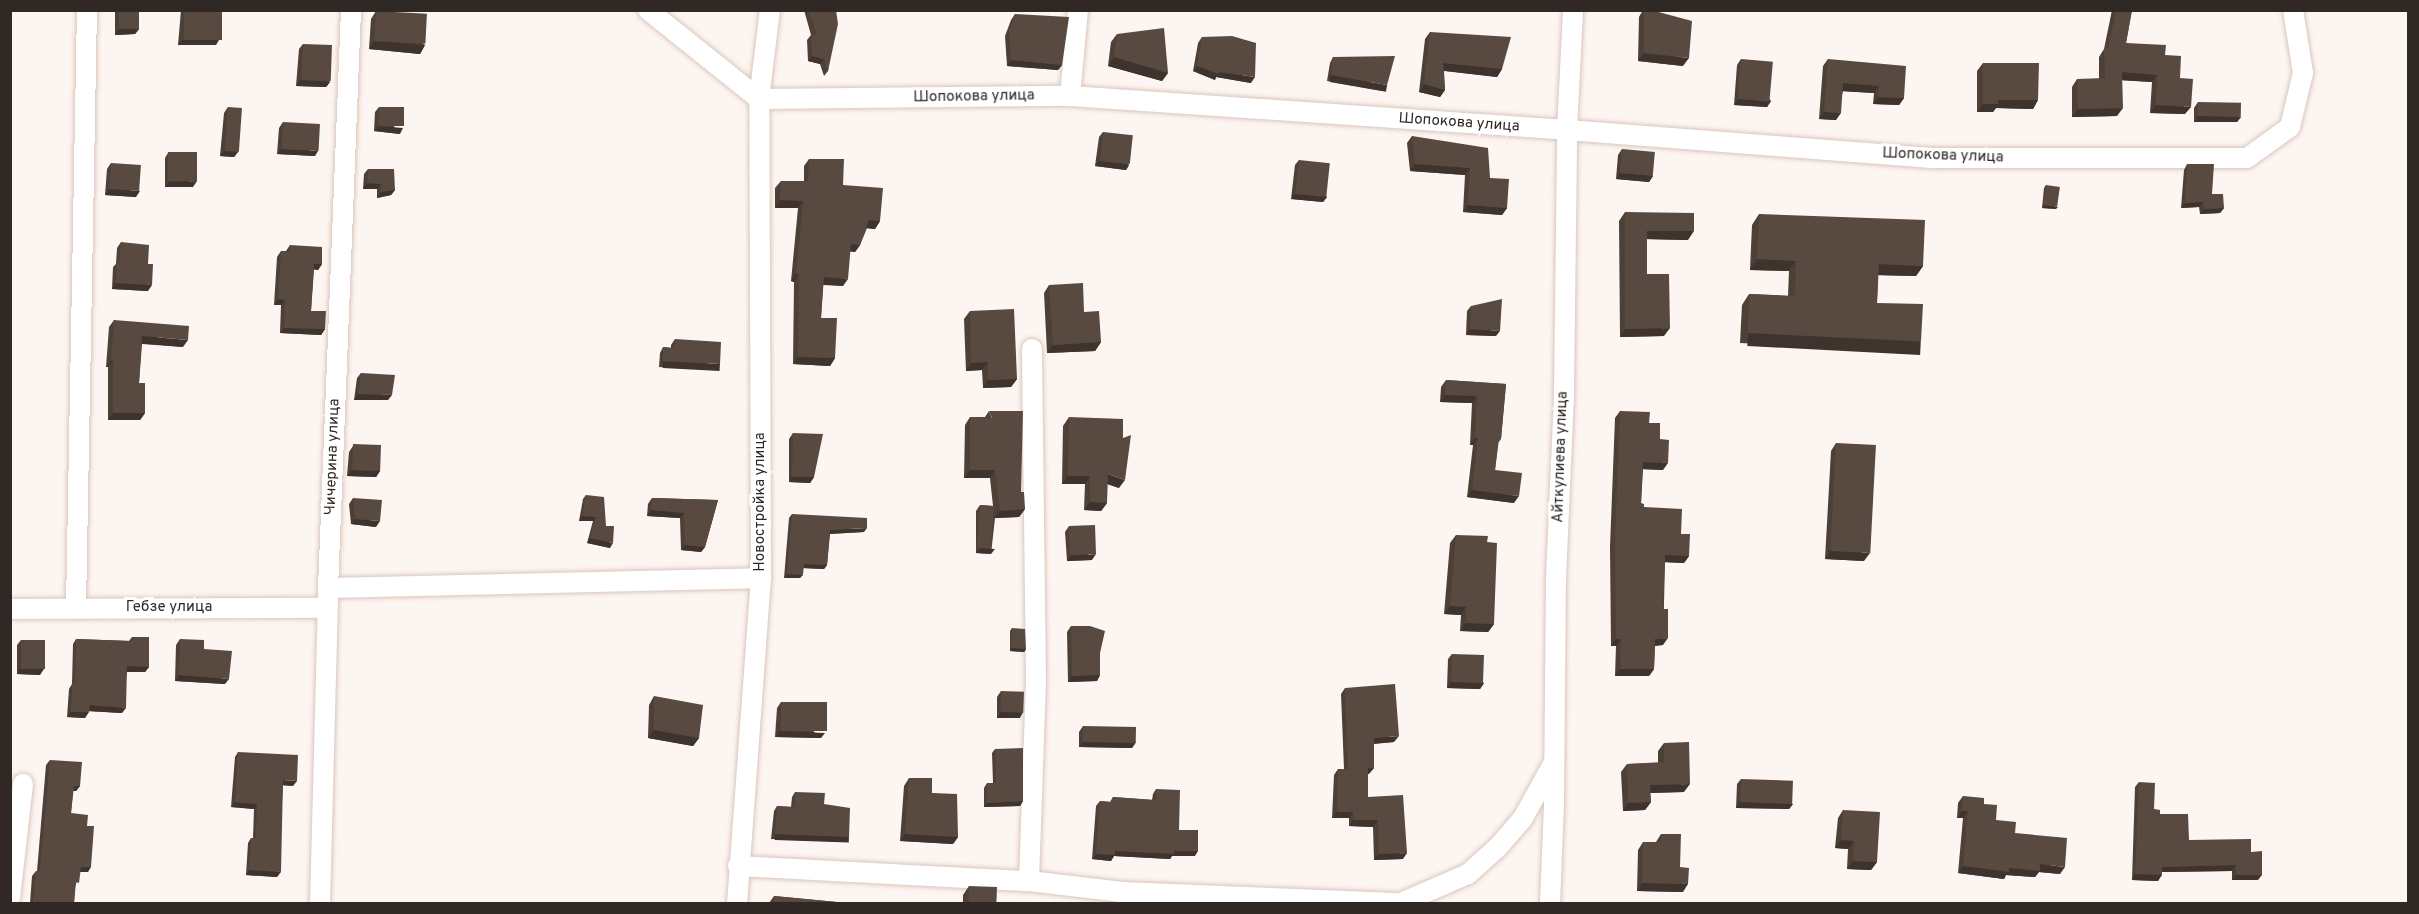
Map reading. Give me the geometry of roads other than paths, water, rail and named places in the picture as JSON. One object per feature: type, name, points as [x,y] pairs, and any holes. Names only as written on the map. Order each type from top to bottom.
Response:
[{"type":"street","points":[[76,608],[87,10]]},
{"type":"street","name":"Чичерина улица","points":[[320,903],[327,608],[351,10]]},
{"type":"street","points":[[648,10],[759,99]]},
{"type":"street","name":"Новостройка улица","points":[[737,903],[738,866],[762,578],[759,99],[770,10]]},
{"type":"street","points":[[1070,96],[1078,10]]},
{"type":"street","name":"Айткулиева улица","points":[[1550,903],[1555,762],[1556,578],[1564,392],[1567,130],[1573,10]]},
{"type":"street","name":"Шопокова улица","points":[[759,99],[1070,96],[1935,158],[2247,158],[2290,127],[2303,73],[2293,10]]},
{"type":"street","points":[[1029,880],[1036,681],[1032,350]]},
{"type":"street","points":[[328,588],[762,578]]},
{"type":"street","name":"Гебзе улица","points":[[10,609],[327,608]]},
{"type":"street","points":[[738,866],[1029,880],[1121,898],[1403,903],[1468,874],[1498,848],[1523,818],[1555,762]]},
{"type":"street","points":[[10,898],[24,784]]}]
